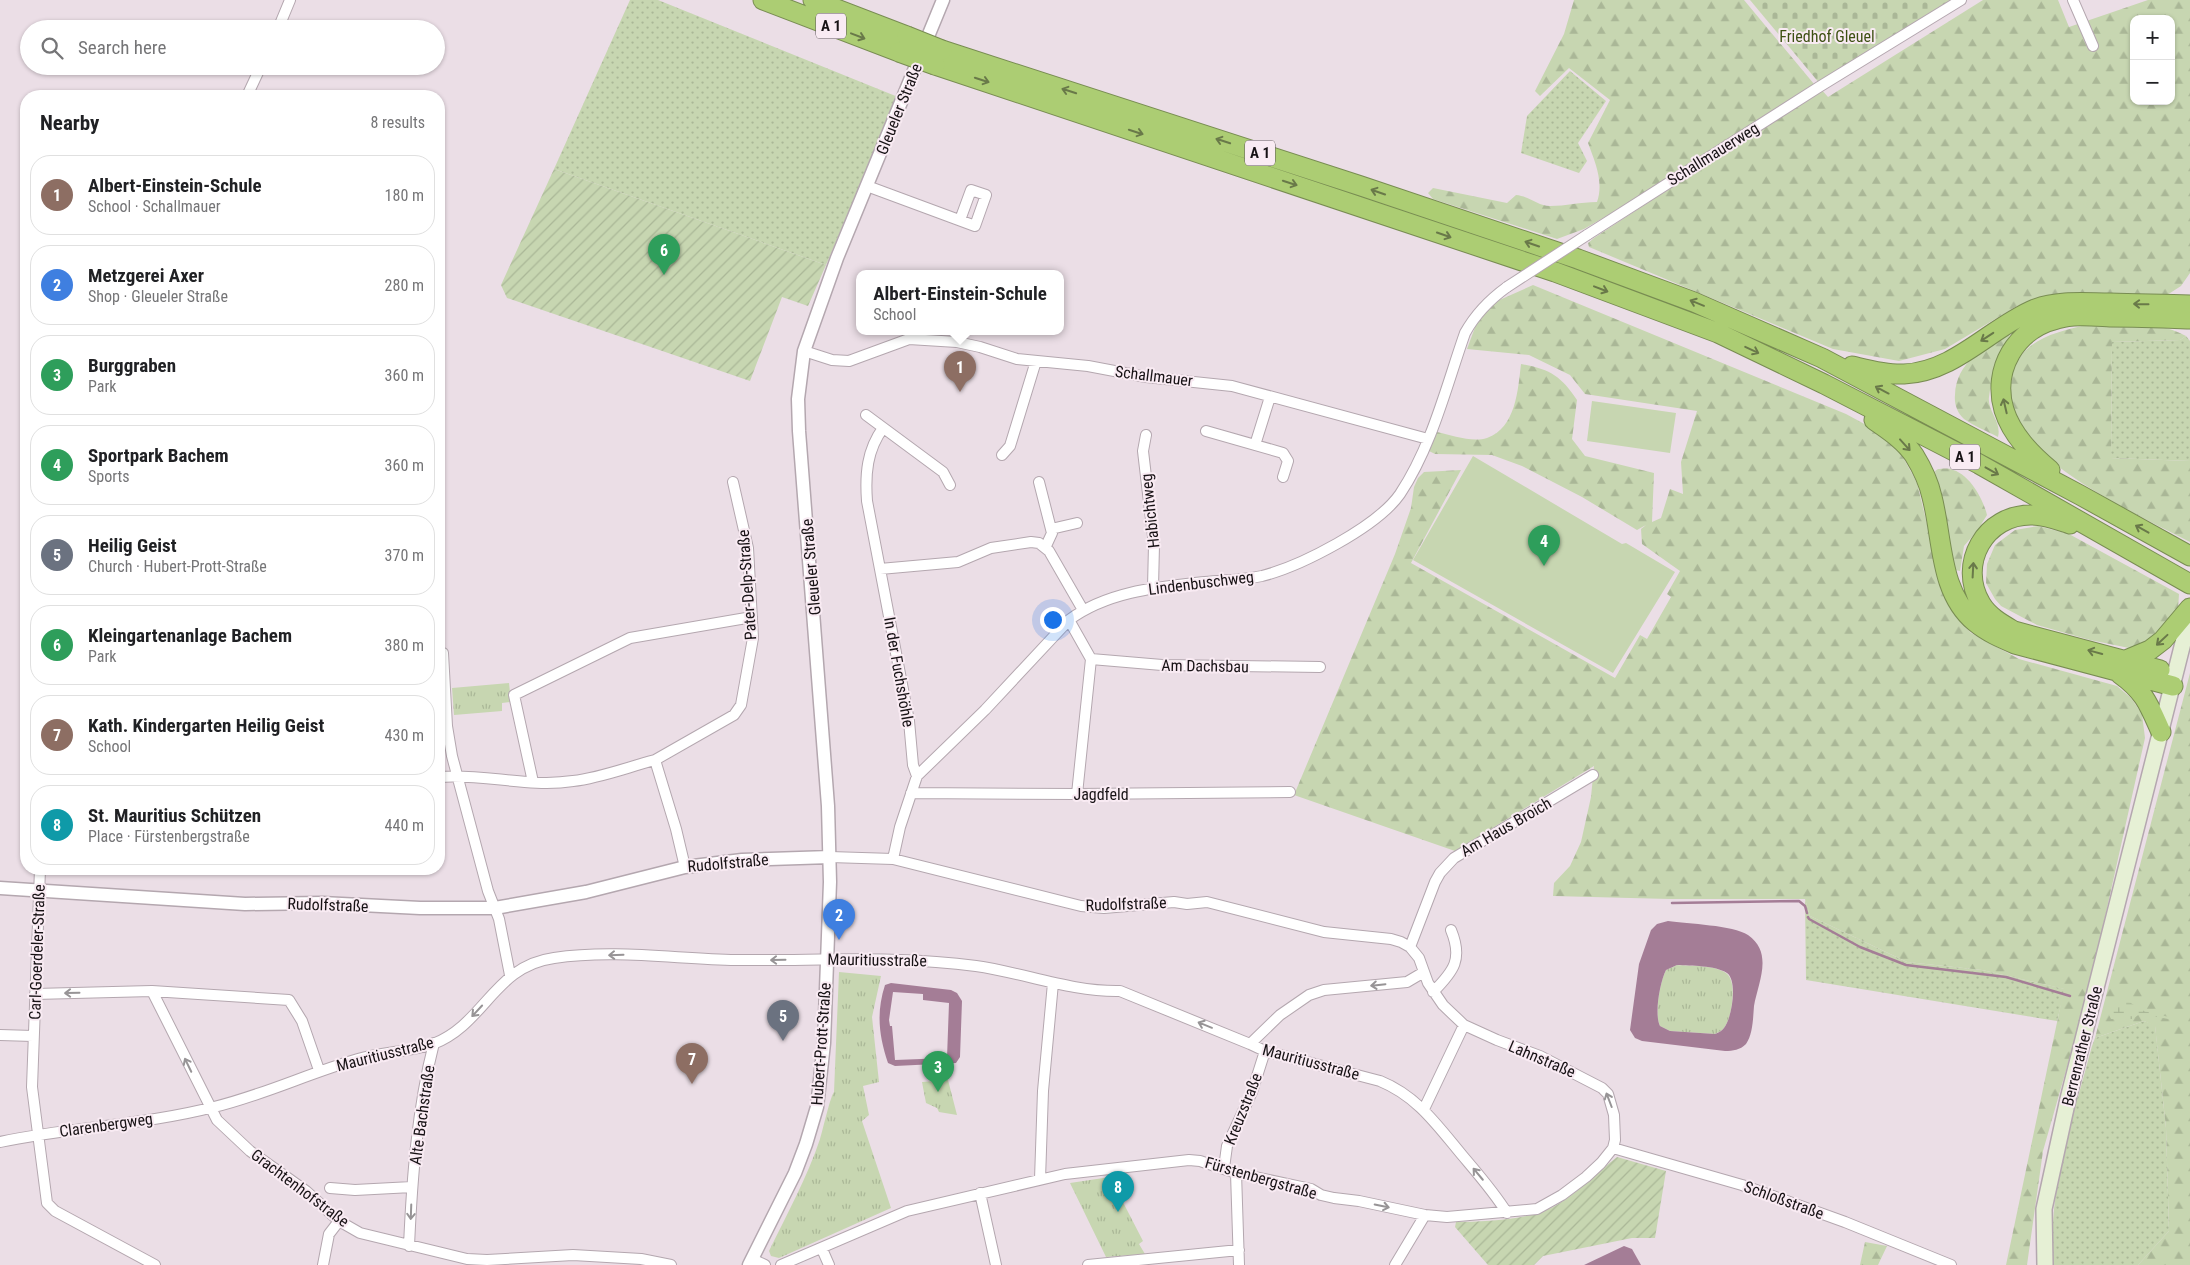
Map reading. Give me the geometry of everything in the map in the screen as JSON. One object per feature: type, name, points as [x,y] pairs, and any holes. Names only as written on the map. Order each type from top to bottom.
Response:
[{"type":"highway","name":"A 1","points":[[763,0],[903,44],[1555,272],[1718,333],[1824,384],[1979,464],[2183,580]]},
{"type":"highway","name":"A 1","points":[[813,0],[903,44]]},
{"type":"highway","name":"A 1","points":[[939,57],[1578,259],[1694,302],[1822,358],[2080,495],[2187,555]]},
{"type":"highway","points":[[2167,311],[2190,290]]},
{"type":"highway","points":[[1822,358],[1874,371],[1905,374],[1932,368],[1957,356],[2036,309],[2066,302],[2167,311],[2190,319]]},
{"type":"highway","points":[[2080,495],[2033,455],[2016,433],[2004,410],[2001,388],[2002,372],[2009,353],[2020,338],[2038,326],[2056,319],[2075,316],[2167,311],[2190,305]]},
{"type":"highway","points":[[2167,311],[2190,331]]},
{"type":"highway","points":[[1824,384],[1898,437],[1913,454],[1924,474],[1932,496],[1946,572],[1958,603],[1974,621],[1991,633],[2015,644],[2121,665],[2150,650],[2163,640],[2190,608]]},
{"type":"highway","points":[[2104,535],[2051,518],[2031,515],[2010,519],[1993,527],[1981,539],[1974,553],[1971,574],[1975,592],[1982,606],[1996,621],[2014,631],[2174,680]]},
{"type":"highway","points":[[2121,665],[2144,697],[2161,732]]},
{"type":"main road","name":"Berrenrather Straße","points":[[2045,1265],[2044,1209],[2070,1091],[2190,615]]},
{"type":"street","points":[[282,20],[290,0]]},
{"type":"street","name":"Gleueler Straße","points":[[827,959],[830,857],[823,724],[799,432],[798,399],[804,351],[837,258],[944,0]]},
{"type":"street","name":"Schallmauerweg","points":[[1472,319],[1481,308],[1507,286],[1819,87],[1961,0]]},
{"type":"street","points":[[2073,0],[2093,46]]},
{"type":"street","points":[[250,90],[257,75]]},
{"type":"street","points":[[867,186],[960,220]]},
{"type":"street","name":"Lindenbuschweg","points":[[893,859],[917,776],[985,710],[1069,620],[1083,610],[1112,598],[1153,587],[1261,576],[1310,558],[1352,534],[1399,495],[1428,440],[1465,333],[1472,319]]},
{"type":"street","name":"Schallmauer","points":[[804,351],[832,360],[849,361],[909,339],[923,339],[980,347],[1002,355],[1036,361],[1088,366],[1146,378],[1232,386],[1428,440]]},
{"type":"street","points":[[1002,454],[1010,446],[1036,361]]},
{"type":"street","points":[[1255,444],[1270,397]]},
{"type":"street","points":[[866,415],[943,472],[950,485]]},
{"type":"street","name":"In der Fuchshöhle","points":[[883,428],[875,438],[870,452],[866,486],[867,501],[909,721],[913,765],[917,776]]},
{"type":"street","points":[[1206,431],[1283,453],[1288,461],[1283,477]]},
{"type":"street","name":"Habichtweg","points":[[1146,435],[1143,451],[1154,545],[1153,587]]},
{"type":"street","name":"Pater-Delp-Straße","points":[[445,777],[459,776],[533,782],[573,781],[655,760],[734,715],[739,710],[753,638],[748,548],[733,482]]},
{"type":"street","points":[[1039,482],[1052,533],[1046,546]]},
{"type":"street","points":[[1051,529],[1076,524]]},
{"type":"street","points":[[880,569],[958,562],[991,548],[1039,543],[1046,546],[1083,610]]},
{"type":"street","points":[[533,782],[514,695],[630,638],[752,617]]},
{"type":"street","points":[[1069,620],[1091,660],[1077,794]]},
{"type":"street","name":"Am Dachsbau","points":[[1091,660],[1162,665],[1320,667]]},
{"type":"street","points":[[445,677],[447,726],[452,756],[459,776],[488,891],[500,919],[510,975]]},
{"type":"street","points":[[655,760],[685,866]]},
{"type":"street","name":"Am Haus Broich","points":[[1410,947],[1435,882],[1440,873],[1454,858],[1593,775]]},
{"type":"street","name":"Jagdfeld","points":[[911,793],[1290,792]]},
{"type":"street","name":"Rudolfstraße","points":[[0,888],[246,904],[322,903],[420,908],[495,908],[586,892],[685,866],[742,860],[830,857],[893,859],[1081,906],[1104,908],[1174,902],[1187,904],[1207,902],[1324,932],[1391,939],[1410,947]]},
{"type":"street","name":"Carl-Goerdeler-Straße","points":[[40,875],[32,1087],[46,1198],[51,1208],[155,1265]]},
{"type":"street","points":[[1433,992],[1454,967],[1457,948],[1451,930]]},
{"type":"street","name":"Lahnstraße","points":[[1410,947],[1419,958],[1433,992],[1443,1005],[1464,1025],[1540,1056],[1602,1088],[1608,1094],[1614,1115],[1613,1148]]},
{"type":"street","name":"Mauritiusstraße","points":[[212,1108],[263,1094],[319,1070],[378,1053],[418,1048],[434,1043],[464,1024],[510,975],[530,963],[558,957],[635,954],[693,959],[933,961],[978,966],[1098,992],[1120,991],[1250,1044],[1265,1052],[1380,1081],[1395,1087],[1424,1110],[1498,1198],[1507,1213]]},
{"type":"street","name":"Hubert-Prott-Straße","points":[[751,1262],[795,1173],[814,1118],[824,1043],[827,959]]},
{"type":"street","points":[[1250,1044],[1280,1015],[1309,995],[1324,990],[1407,982],[1424,972]]},
{"type":"street","points":[[1040,1179],[1043,1091],[1053,983]]},
{"type":"street","points":[[35,994],[152,991],[289,1000],[302,1021],[319,1070]]},
{"type":"street","name":"Grachtenhofstraße","points":[[152,991],[191,1072],[217,1120],[250,1150],[306,1191],[339,1220],[360,1233],[467,1259],[488,1260],[573,1255],[641,1259],[671,1265]]},
{"type":"street","points":[[1424,1110],[1464,1025]]},
{"type":"street","name":"Carl-Goerdeler-Straße","points":[[0,1035],[33,1036]]},
{"type":"street","name":"Alte Bachstraße","points":[[409,1246],[412,1187],[428,1069],[434,1043]]},
{"type":"street","name":"Kreuzstraße","points":[[1224,1168],[1227,1146],[1252,1092],[1265,1052]]},
{"type":"street","name":"Clarenbergweg","points":[[0,1142],[38,1134],[150,1120],[212,1108]]},
{"type":"street","name":"Fürstenbergstraße","points":[[781,1265],[907,1211],[1065,1174],[1200,1160],[1236,1172],[1311,1189],[1321,1195],[1334,1198],[1359,1201],[1425,1215],[1447,1217],[1537,1209],[1562,1195],[1601,1163],[1613,1148]]},
{"type":"street","name":"Schloßstraße","points":[[1613,1148],[1742,1185],[1845,1222],[1951,1265]]},
{"type":"street","points":[[1236,1172],[1239,1265]]},
{"type":"street","name":"Alte Bachstraße","points":[[330,1188],[355,1190],[412,1187]]},
{"type":"street","points":[[344,1199],[355,1190]]},
{"type":"street","points":[[980,1193],[996,1265]]},
{"type":"street","points":[[1395,1265],[1425,1215]]},
{"type":"street","points":[[323,1265],[329,1234],[339,1220]]},
{"type":"street","points":[[822,1248],[829,1265]]},
{"type":"street","points":[[1088,1265],[1239,1250]]},
{"type":"street","points":[[751,1262],[766,1265]]},
{"type":"green space","points":[[630,0],[658,0],[898,97],[826,265],[554,169]]},
{"type":"green space","points":[[1574,0],[1744,0],[1814,84],[1622,207],[1584,229],[1557,239],[1433,199],[1428,193],[1433,188],[1507,203],[1516,195],[1550,206],[1597,202],[1600,187],[1599,180],[1588,143],[1610,100],[1569,68],[1540,96],[1535,91],[1564,34]]},
{"type":"green space","name":"Friedhof Gleuel","points":[[1750,0],[1953,0],[1820,84]]},
{"type":"green space","points":[[1983,0],[2058,0],[2069,27],[2148,0],[2190,0],[2190,273],[2181,286],[2167,295],[2052,295],[2017,306],[1945,349],[1899,361],[1833,349],[1589,247],[1588,243],[1594,238],[1821,89],[1828,97]]},
{"type":"green space","points":[[1570,71],[1606,101],[1578,143],[1587,161],[1579,173],[1521,153],[1527,116]]},
{"type":"green space","points":[[554,169],[826,265],[808,306],[782,297],[750,381],[507,298],[501,285]]},
{"type":"green space","points":[[1533,285],[1846,414],[1870,427],[1898,448],[1917,483],[1942,586],[1957,618],[1971,633],[2019,659],[2117,686],[2131,698],[2142,714],[2145,738],[2088,993],[2043,1151],[2027,1265],[2006,1265],[2064,989],[1982,970],[1907,962],[1810,916],[1805,899],[1669,899],[1553,896],[1554,883],[1570,866],[1581,842],[1591,797],[1594,766],[1455,851],[1294,795],[1395,554],[1411,508],[1414,487],[1418,478],[1424,472],[1461,470],[1411,563],[1615,678],[1640,635],[1647,639],[1671,597],[1667,594],[1680,571],[1642,544],[1641,529],[1646,525],[1637,530],[1582,497],[1522,466],[1492,455],[1435,454],[1429,451],[1431,442],[1437,432],[1475,440],[1487,438],[1497,433],[1510,417],[1514,407],[1521,364],[1540,368],[1554,375],[1566,385],[1577,400],[1572,439],[1585,456],[1654,473],[1652,522],[1661,518],[1670,489],[1683,494],[1681,462],[1697,411],[1585,394],[1570,375],[1529,355],[1467,349],[1477,322],[1495,302]]},
{"type":"green space","points":[[2086,325],[2150,325],[2162,327],[2186,336],[2180,340],[2112,342],[2111,458],[2190,461],[2190,542],[2111,501],[2081,482],[2053,462],[2030,440],[2014,417],[2008,391],[2015,366],[2021,355],[2039,340],[2061,331]]},
{"type":"green space","points":[[2010,331],[2008,340],[1996,363],[1989,397],[1990,407],[1998,426],[1998,437],[1964,419],[1956,408],[1955,395],[1960,373],[1966,364],[1982,350]]},
{"type":"green space","points":[[2186,336],[2190,341],[2190,461],[2111,458],[2112,342],[2180,340]]},
{"type":"green space","points":[[1592,401],[1676,413],[1670,453],[1587,441]]},
{"type":"green space","points":[[1473,456],[1622,544],[1626,543],[1675,572],[1613,673],[1413,560]]},
{"type":"green space","points":[[1938,469],[1957,471],[1963,475],[1979,494],[1987,515],[1977,531],[1964,546],[1960,571],[1955,570],[1948,546],[1935,471]]},
{"type":"green space","points":[[2038,526],[2069,534],[2179,594],[2178,609],[2151,641],[2134,649],[2090,640],[2037,625],[2001,606],[1986,583],[1987,564],[1995,545],[2015,530]]},
{"type":"green space","points":[[2190,673],[2190,1265],[2138,1265],[2169,1231],[2166,1128],[2155,1026],[2144,1021],[2095,1038]]},
{"type":"green space","points":[[509,683],[511,702],[502,703],[502,711],[454,715],[452,688]]},
{"type":"green space","points":[[1805,899],[1810,916],[1907,962],[1982,970],[2065,989],[2057,1021],[1806,980]]},
{"type":"green space","points":[[1677,965],[1703,966],[1721,970],[1730,977],[1733,991],[1731,1008],[1727,1023],[1721,1031],[1715,1034],[1670,1031],[1660,1026],[1658,1021],[1658,998],[1662,982],[1666,970]]},
{"type":"green space","points":[[839,972],[881,976],[872,1017],[879,1082],[863,1086],[869,1115],[862,1121],[891,1208],[779,1258],[771,1256],[769,1251],[809,1168],[834,1092]]},
{"type":"green space","points":[[2124,999],[2144,1011],[2173,1018],[2174,1020],[2140,1014],[2132,1019],[2111,1019],[2109,1015],[2113,1002]]},
{"type":"green space","points":[[2144,1021],[2155,1025],[2166,1128],[2169,1231],[2138,1265],[2053,1265],[2053,1223],[2058,1182],[2075,1101],[2078,1097],[2092,1046],[2095,1038]]},
{"type":"green space","points":[[948,1080],[957,1115],[939,1112],[937,1108],[926,1103],[922,1082]]},
{"type":"green space","points":[[1617,1157],[1666,1171],[1655,1238],[1632,1238],[1543,1256],[1534,1265],[1488,1265],[1455,1227],[1456,1222],[1510,1219],[1550,1209],[1575,1192]]},
{"type":"green space","points":[[1110,1177],[1143,1241],[1139,1244],[1145,1254],[1106,1257],[1070,1183]]},
{"type":"green space","points":[[1865,1242],[1887,1246],[1878,1265],[1860,1265]]},
{"type":"shaded area","points":[[1668,921],[1732,929],[1748,935],[1756,942],[1762,959],[1761,978],[1754,1006],[1751,1031],[1744,1046],[1736,1050],[1725,1051],[1642,1041],[1635,1038],[1630,1030],[1639,964],[1651,930],[1657,924]],"holes":[[[1677,965],[1703,966],[1722,970],[1730,977],[1733,1000],[1727,1023],[1719,1032],[1715,1034],[1670,1031],[1660,1026],[1658,1006],[1664,975],[1666,970]]]},
{"type":"shaded area","points":[[891,983],[951,990],[957,993],[962,1001],[960,1057],[956,1063],[895,1066],[888,1063],[882,1043],[880,1024],[880,1005],[885,985]],"holes":[[[893,992],[923,994],[923,1000],[949,1003],[947,1058],[895,1060],[892,1026],[890,1026],[889,1020]]]},
{"type":"shaded area","points":[[1624,1246],[1632,1249],[1641,1265],[1584,1265]]},
{"type":"waterway","points":[[1672,903],[1799,901],[1805,906],[1807,913]]},
{"type":"waterway","points":[[1808,917],[1860,947],[1906,965],[2006,977],[2070,996]]},
{"type":"place","name":"Kleingartenanlage Bachem","points":[[664,275]]},
{"type":"place","name":"Albert-Einstein-Schule","points":[[960,392]]},
{"type":"place","name":"Sportpark Bachem","points":[[1544,566]]},
{"type":"place","name":"Metzgerei Axer","points":[[839,940]]},
{"type":"place","name":"Heilig Geist","points":[[783,1041]]},
{"type":"place","name":"Kath. Kindergarten Heilig Geist","points":[[692,1084]]},
{"type":"place","name":"Burggraben","points":[[938,1092]]},
{"type":"place","name":"St. Mauritius Schützen","points":[[1118,1212]]}]
